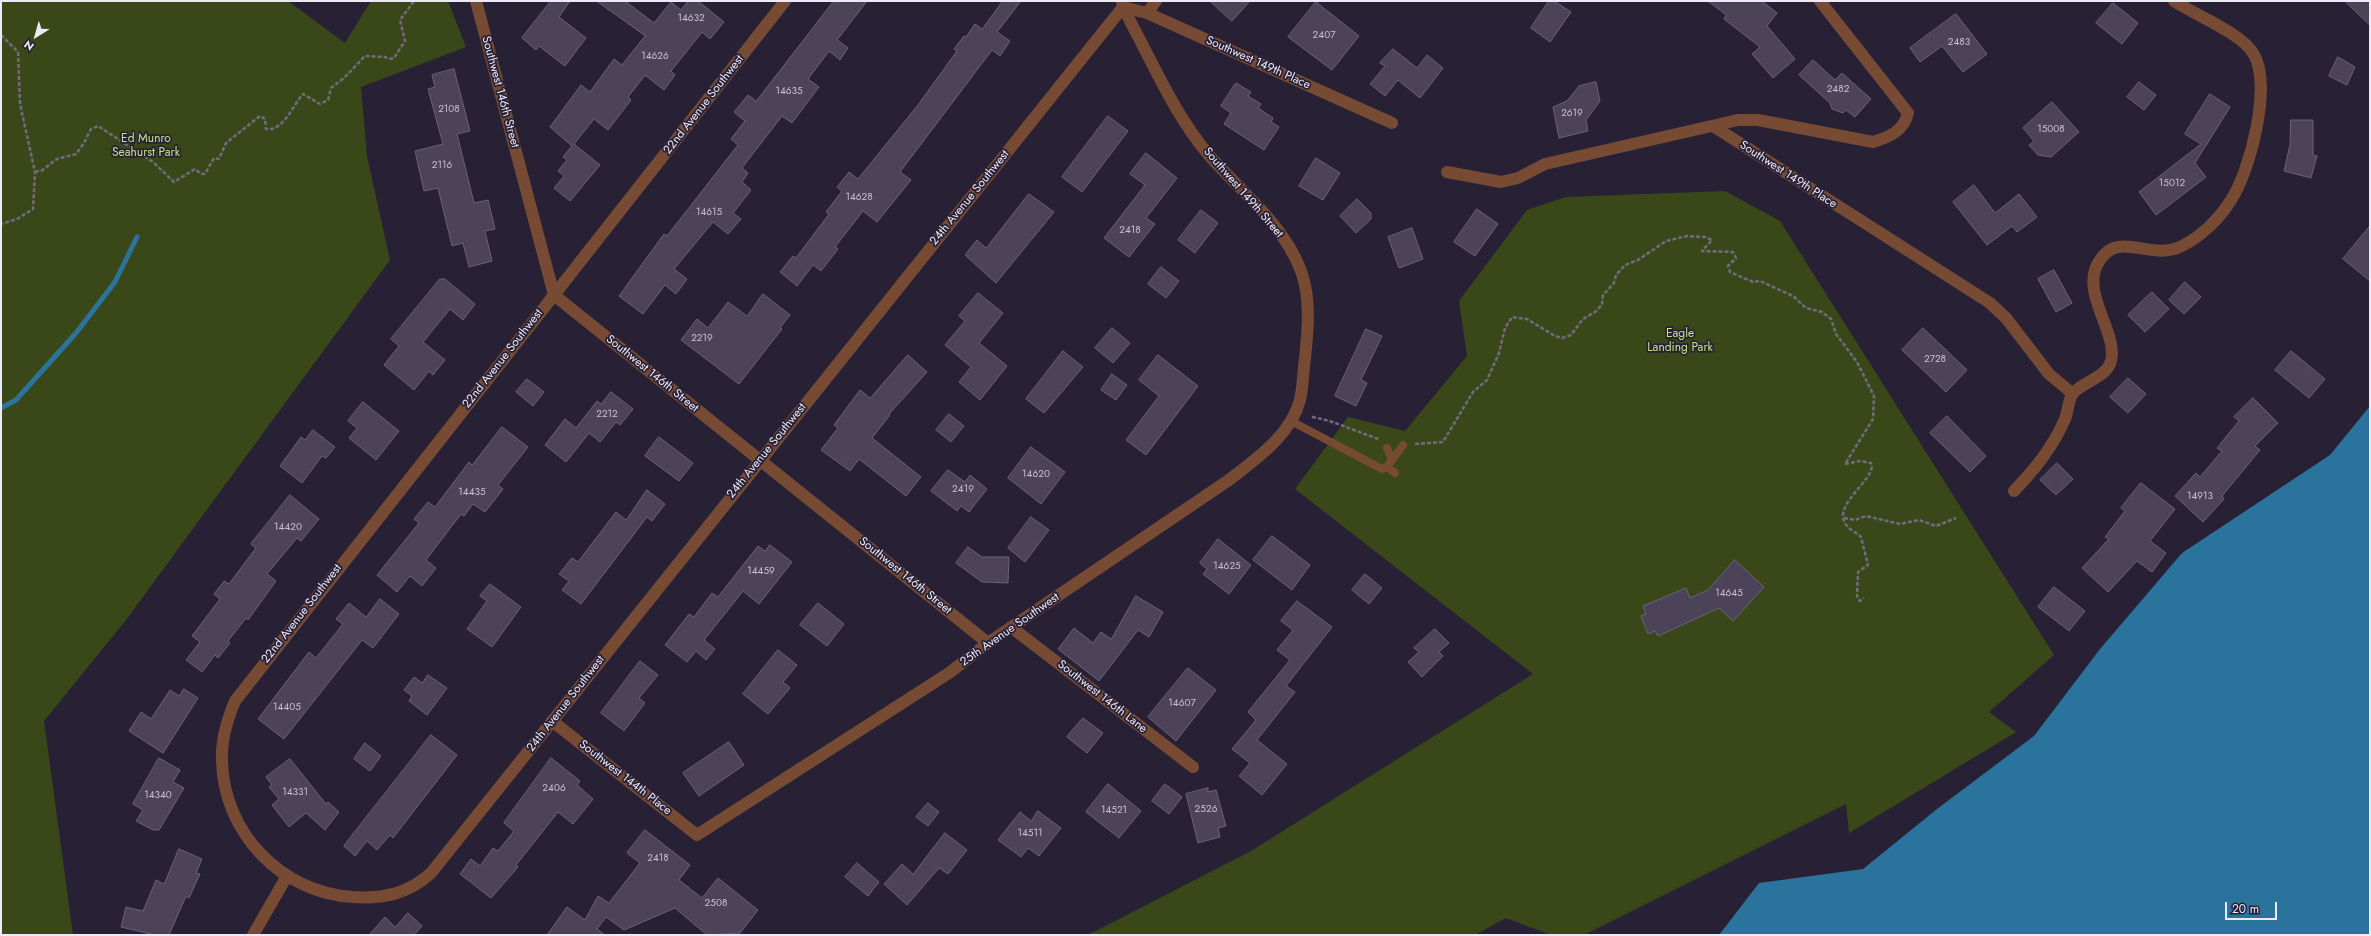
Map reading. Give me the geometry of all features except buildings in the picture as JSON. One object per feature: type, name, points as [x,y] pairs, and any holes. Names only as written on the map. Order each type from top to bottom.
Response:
[{"type":"street","name":"Southwest 146th Street","points":[[476,1],[554,296],[988,643]]},
{"type":"street","name":"22nd Avenue Southwest","points":[[287,876],[259,853],[244,835],[233,814],[224,787],[222,760],[227,721],[242,690],[785,1]]},
{"type":"street","points":[[1146,13],[1156,1]]},
{"type":"street","points":[[1448,172],[1501,182],[1518,178],[1545,164],[1738,120],[1758,120],[1873,142],[1888,138],[1899,130],[1906,122],[1908,113],[1820,1]]},
{"type":"street","points":[[2014,491],[2038,466],[2048,450],[2066,418],[2073,394],[2105,370],[2111,362],[2112,350],[2095,292],[2093,277],[2097,265],[2112,248],[2121,245],[2153,252],[2171,251],[2184,245],[2206,229],[2220,216],[2232,200],[2242,181],[2255,130],[2261,86],[2258,66],[2253,53],[2236,37],[2174,1]]},
{"type":"street","name":"Southwest 149th Place","points":[[1122,4],[1146,13],[1392,122]]},
{"type":"street","name":"Southwest 149th Street","points":[[1122,4],[1185,125],[1208,154],[1275,226],[1289,246],[1301,272],[1307,299],[1308,330],[1300,400]]},
{"type":"street","name":"24th Avenue Southwest","points":[[287,876],[313,890],[338,896],[365,898],[388,895],[408,890],[418,885],[431,873],[1122,4]]},
{"type":"street","name":"Southwest 149th Place","points":[[1712,126],[1990,303],[2006,318],[2049,374],[2073,394]]},
{"type":"street","name":"25th Avenue Southwest","points":[[697,835],[949,673],[1011,627],[1229,480],[1258,458],[1275,441],[1291,421],[1300,400]]},
{"type":"street","name":"Southwest 146th Lane","points":[[1011,627],[1193,767]]},
{"type":"street","name":"Southwest 144th Place","points":[[552,721],[697,835]]},
{"type":"street","points":[[253,935],[287,876]]},
{"type":"lane","points":[[1291,421],[1382,469],[1390,463],[1403,446]]},
{"type":"lane","points":[[1387,448],[1390,463],[1395,473]]},
{"type":"path","points":[[35,172],[42,171],[57,159],[76,154],[84,143],[91,129],[98,126],[153,162],[174,182],[195,169],[200,174],[205,174],[214,158],[219,159],[226,143],[260,116],[265,119],[266,129],[271,130],[279,126],[303,94],[320,104],[328,100],[331,88],[365,56],[385,57],[389,59],[394,58],[405,41],[400,20],[414,1]]},
{"type":"path","points":[[1,35],[18,52],[20,104],[35,172],[33,209],[17,219],[1,224]]},
{"type":"path","points":[[1312,417],[1342,424],[1353,431],[1403,446],[1443,442],[1473,392],[1487,380],[1499,353],[1505,328],[1512,317],[1527,318],[1555,336],[1562,338],[1571,335],[1583,319],[1595,312],[1602,305],[1603,295],[1614,283],[1616,275],[1625,265],[1638,260],[1666,241],[1687,236],[1705,237],[1712,240],[1702,251],[1733,252],[1736,258],[1728,266],[1730,272],[1753,282],[1760,281],[1793,296],[1806,308],[1822,312],[1831,319],[1836,334],[1857,362],[1874,396],[1873,419],[1845,464],[1860,461],[1871,462],[1872,467],[1871,474],[1859,484],[1854,495],[1844,506],[1843,518],[1847,526],[1862,537],[1868,565],[1858,572],[1857,596],[1860,601],[1864,598]]},
{"type":"path","points":[[1843,518],[1855,520],[1866,516],[1900,524],[1919,520],[1936,526],[1956,518]]},
{"type":"green space","name":"Ed Munro Seahurst Park","points":[[1,1],[288,1],[345,43],[371,1],[448,1],[466,47],[361,87],[367,156],[390,260],[126,620],[44,721],[73,935],[1,935]]},
{"type":"green space","name":"Eagle Landing Park","points":[[1725,191],[1780,221],[2054,655],[1989,712],[2016,732],[1849,833],[1846,804],[1584,935],[1551,935],[1506,918],[1475,935],[1088,935],[1251,851],[1533,674],[1295,489],[1348,417],[1405,431],[1467,356],[1459,301],[1527,210],[1566,197]]},
{"type":"water","points":[[2370,406],[2370,935],[1719,935],[1759,883],[1863,869],[1937,809],[2034,736],[2100,649],[2182,553],[2330,455]]},
{"type":"waterway","points":[[1,408],[16,400],[76,333],[115,282],[137,237]]}]
